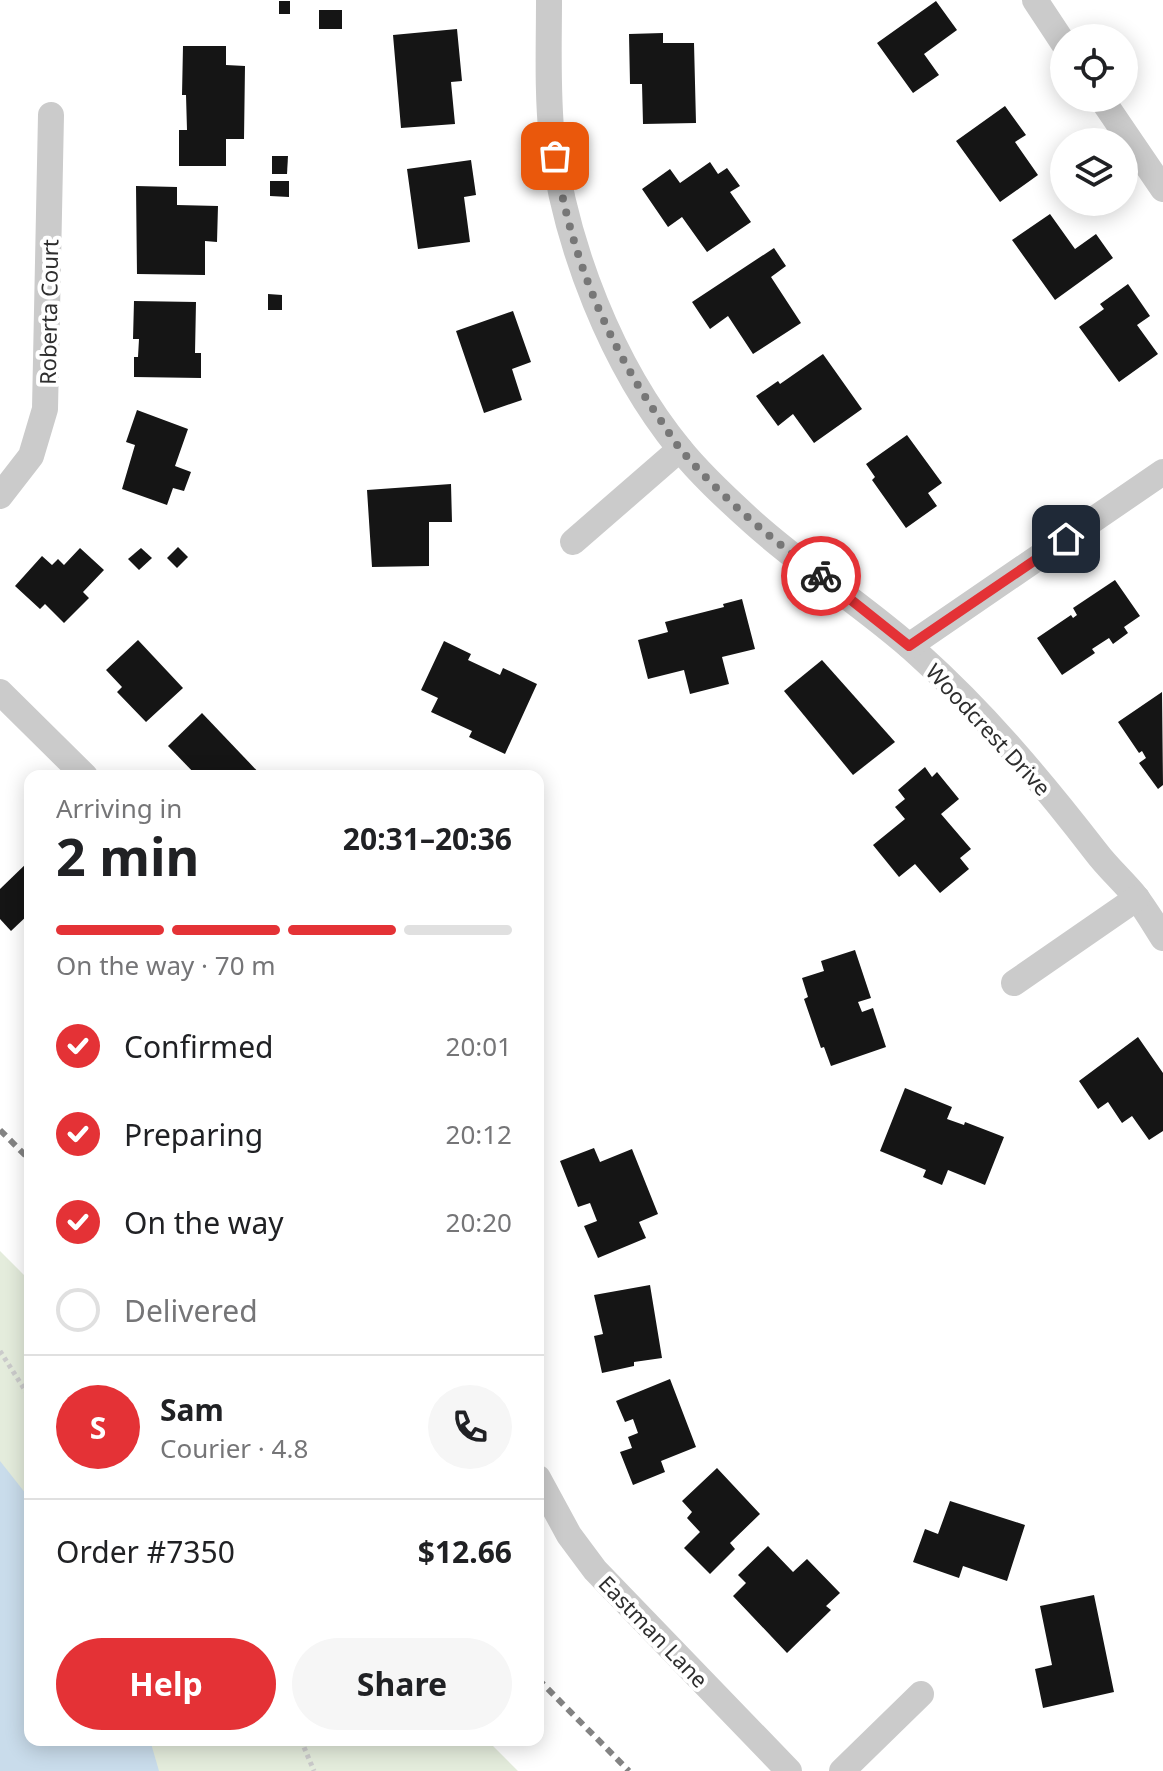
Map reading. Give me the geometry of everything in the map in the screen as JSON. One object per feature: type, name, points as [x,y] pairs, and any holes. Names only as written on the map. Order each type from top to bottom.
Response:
[{"type":"street","name":"Woodcrest Drive","points":[[549,0],[548,76],[552,140],[572,235],[591,291],[620,353],[680,449],[764,533],[909,646],[1019,755],[1098,855],[1137,898],[1163,938]]},
{"type":"street","points":[[1035,0],[1051,24]]},
{"type":"street","points":[[1111,112],[1163,189]]},
{"type":"street","name":"Roberta Court","points":[[0,496],[31,456],[45,409],[51,115]]},
{"type":"street","points":[[573,542],[680,449]]},
{"type":"street","points":[[909,646],[1163,472]]},
{"type":"street","points":[[0,692],[79,770]]},
{"type":"street","points":[[1014,983],[1137,898]]},
{"type":"street","name":"Eastman Lane","points":[[544,1489],[569,1535],[609,1586],[789,1771]]},
{"type":"street","points":[[842,1771],[921,1694]]},
{"type":"path","points":[[0,1351],[24,1389]]},
{"type":"path","points":[[304,1746],[314,1771]]},
{"type":"green space","points":[[0,1251],[24,1275],[24,1746],[493,1746],[518,1771],[0,1771]]},
{"type":"water","points":[[0,1461],[24,1491],[24,1746],[152,1746],[159,1771],[0,1771]]},
{"type":"building","points":[[279,1],[290,1],[290,14],[279,14]]},
{"type":"building","points":[[936,1],[957,30],[924,54],[939,75],[913,93],[877,43]]},
{"type":"building","points":[[319,10],[342,10],[342,29],[319,29]]},
{"type":"building","points":[[457,29],[462,81],[451,82],[455,124],[401,128],[393,35]]},
{"type":"building","points":[[663,33],[663,43],[694,43],[696,123],[643,124],[642,84],[630,84],[629,34]]},
{"type":"building","points":[[183,46],[226,46],[226,65],[245,66],[244,139],[226,139],[226,166],[179,166],[179,130],[187,130],[186,95],[182,95]]},
{"type":"building","points":[[1005,106],[1026,135],[1015,142],[1038,175],[1000,202],[956,141]]},
{"type":"building","points":[[272,156],[288,156],[287,174],[272,174]]},
{"type":"building","points":[[471,160],[476,195],[464,197],[470,242],[418,249],[407,169]]},
{"type":"building","points":[[710,162],[718,174],[727,168],[740,186],[730,192],[751,222],[707,252],[682,217],[668,227],[642,189],[670,169],[680,183]]},
{"type":"building","points":[[270,181],[289,181],[289,197],[270,196]]},
{"type":"building","points":[[136,186],[177,187],[177,205],[218,206],[217,242],[205,241],[205,275],[137,274]]},
{"type":"building","points":[[1050,214],[1075,249],[1096,234],[1113,258],[1055,300],[1012,240]]},
{"type":"building","points":[[774,248],[786,266],[771,277],[801,323],[753,354],[728,316],[710,329],[692,302]]},
{"type":"building","points":[[1128,284],[1150,316],[1137,325],[1158,354],[1119,382],[1079,327],[1104,309],[1100,304]]},
{"type":"building","points":[[268,294],[282,295],[282,310],[268,310]]},
{"type":"building","points":[[134,301],[196,302],[195,353],[201,353],[201,378],[134,377],[134,357],[138,357],[139,339],[133,339]]},
{"type":"building","points":[[513,311],[531,362],[512,369],[522,400],[484,413],[456,331]]},
{"type":"building","points":[[823,354],[862,409],[814,443],[793,414],[778,426],[756,396],[778,381],[780,384]]},
{"type":"building","points":[[137,410],[188,429],[175,466],[191,472],[184,491],[173,488],[167,505],[122,489],[135,445],[126,442]]},
{"type":"building","points":[[907,435],[942,483],[928,493],[937,506],[906,528],[872,480],[875,477],[866,464]]},
{"type":"building","points":[[451,484],[452,522],[429,522],[429,566],[372,567],[367,490]]},
{"type":"building","points":[[178,547],[188,557],[177,568],[167,558]]},
{"type":"building","points":[[80,548],[104,570],[83,592],[89,598],[64,623],[45,604],[40,609],[15,586],[42,556],[52,565],[58,559],[64,565]]},
{"type":"building","points":[[141,548],[152,558],[139,570],[128,559]]},
{"type":"building","points":[[1115,580],[1140,616],[1124,627],[1128,633],[1113,644],[1109,638],[1092,649],[1095,653],[1062,675],[1037,638],[1071,615],[1073,618],[1077,615],[1073,608]]},
{"type":"building","points":[[742,599],[755,649],[722,657],[729,684],[690,694],[684,670],[648,679],[638,640],[668,632],[665,622],[724,607],[723,604]]},
{"type":"building","points":[[138,640],[183,688],[146,722],[117,692],[122,687],[106,670]]},
{"type":"building","points":[[444,641],[471,654],[468,660],[500,675],[503,668],[537,684],[505,754],[469,737],[472,731],[431,712],[438,698],[421,690]]},
{"type":"building","points":[[822,660],[895,742],[853,775],[784,691]]},
{"type":"building","points":[[1162,692],[1163,785],[1158,789],[1139,763],[1146,758],[1142,751],[1139,753],[1118,722]]},
{"type":"building","points":[[202,713],[256,770],[191,770],[168,746]]},
{"type":"building","points":[[925,767],[932,777],[937,772],[959,799],[941,814],[971,849],[960,858],[969,869],[940,893],[915,864],[899,877],[873,845],[905,819],[895,807],[905,799],[898,790]]},
{"type":"building","points":[[24,866],[24,919],[11,931],[0,919],[0,889]]},
{"type":"building","points":[[855,950],[871,998],[858,1002],[862,1012],[873,1008],[886,1047],[831,1066],[824,1047],[821,1048],[804,999],[808,997],[802,978],[824,971],[821,961]]},
{"type":"building","points":[[1138,1037],[1163,1073],[1163,1131],[1149,1140],[1132,1116],[1122,1123],[1108,1102],[1098,1109],[1079,1081]]},
{"type":"building","points":[[905,1088],[952,1107],[947,1119],[964,1125],[965,1122],[1004,1137],[985,1185],[948,1170],[942,1185],[923,1177],[926,1170],[880,1151]]},
{"type":"building","points":[[594,1148],[600,1162],[632,1149],[658,1214],[639,1222],[646,1238],[598,1258],[584,1226],[597,1221],[590,1203],[578,1207],[560,1161]]},
{"type":"building","points":[[650,1285],[662,1358],[634,1362],[634,1366],[602,1373],[594,1336],[603,1334],[594,1295]]},
{"type":"building","points":[[670,1379],[696,1447],[661,1461],[665,1472],[633,1485],[620,1452],[632,1448],[628,1437],[638,1433],[633,1419],[625,1422],[616,1401]]},
{"type":"building","points":[[717,1468],[760,1514],[730,1543],[735,1549],[710,1574],[684,1548],[700,1532],[687,1518],[692,1512],[682,1501]]},
{"type":"building","points":[[950,1501],[1025,1525],[1007,1581],[963,1566],[959,1578],[913,1562],[925,1529],[938,1534]]},
{"type":"building","points":[[768,1546],[793,1572],[807,1559],[840,1593],[826,1606],[831,1610],[787,1653],[733,1596],[746,1583],[738,1575]]},
{"type":"building","points":[[1094,1595],[1114,1692],[1043,1708],[1035,1669],[1052,1665],[1040,1606]]},
{"type":"railway","points":[[0,1130],[24,1154]]},
{"type":"railway","points":[[544,1685],[629,1771]]},
{"type":"way so far","points":[[555,156],[569,225],[585,276],[635,381],[680,449],[717,488],[764,533],[821,576]]},
{"type":"route","points":[[821,576],[909,646],[1066,539]]}]
